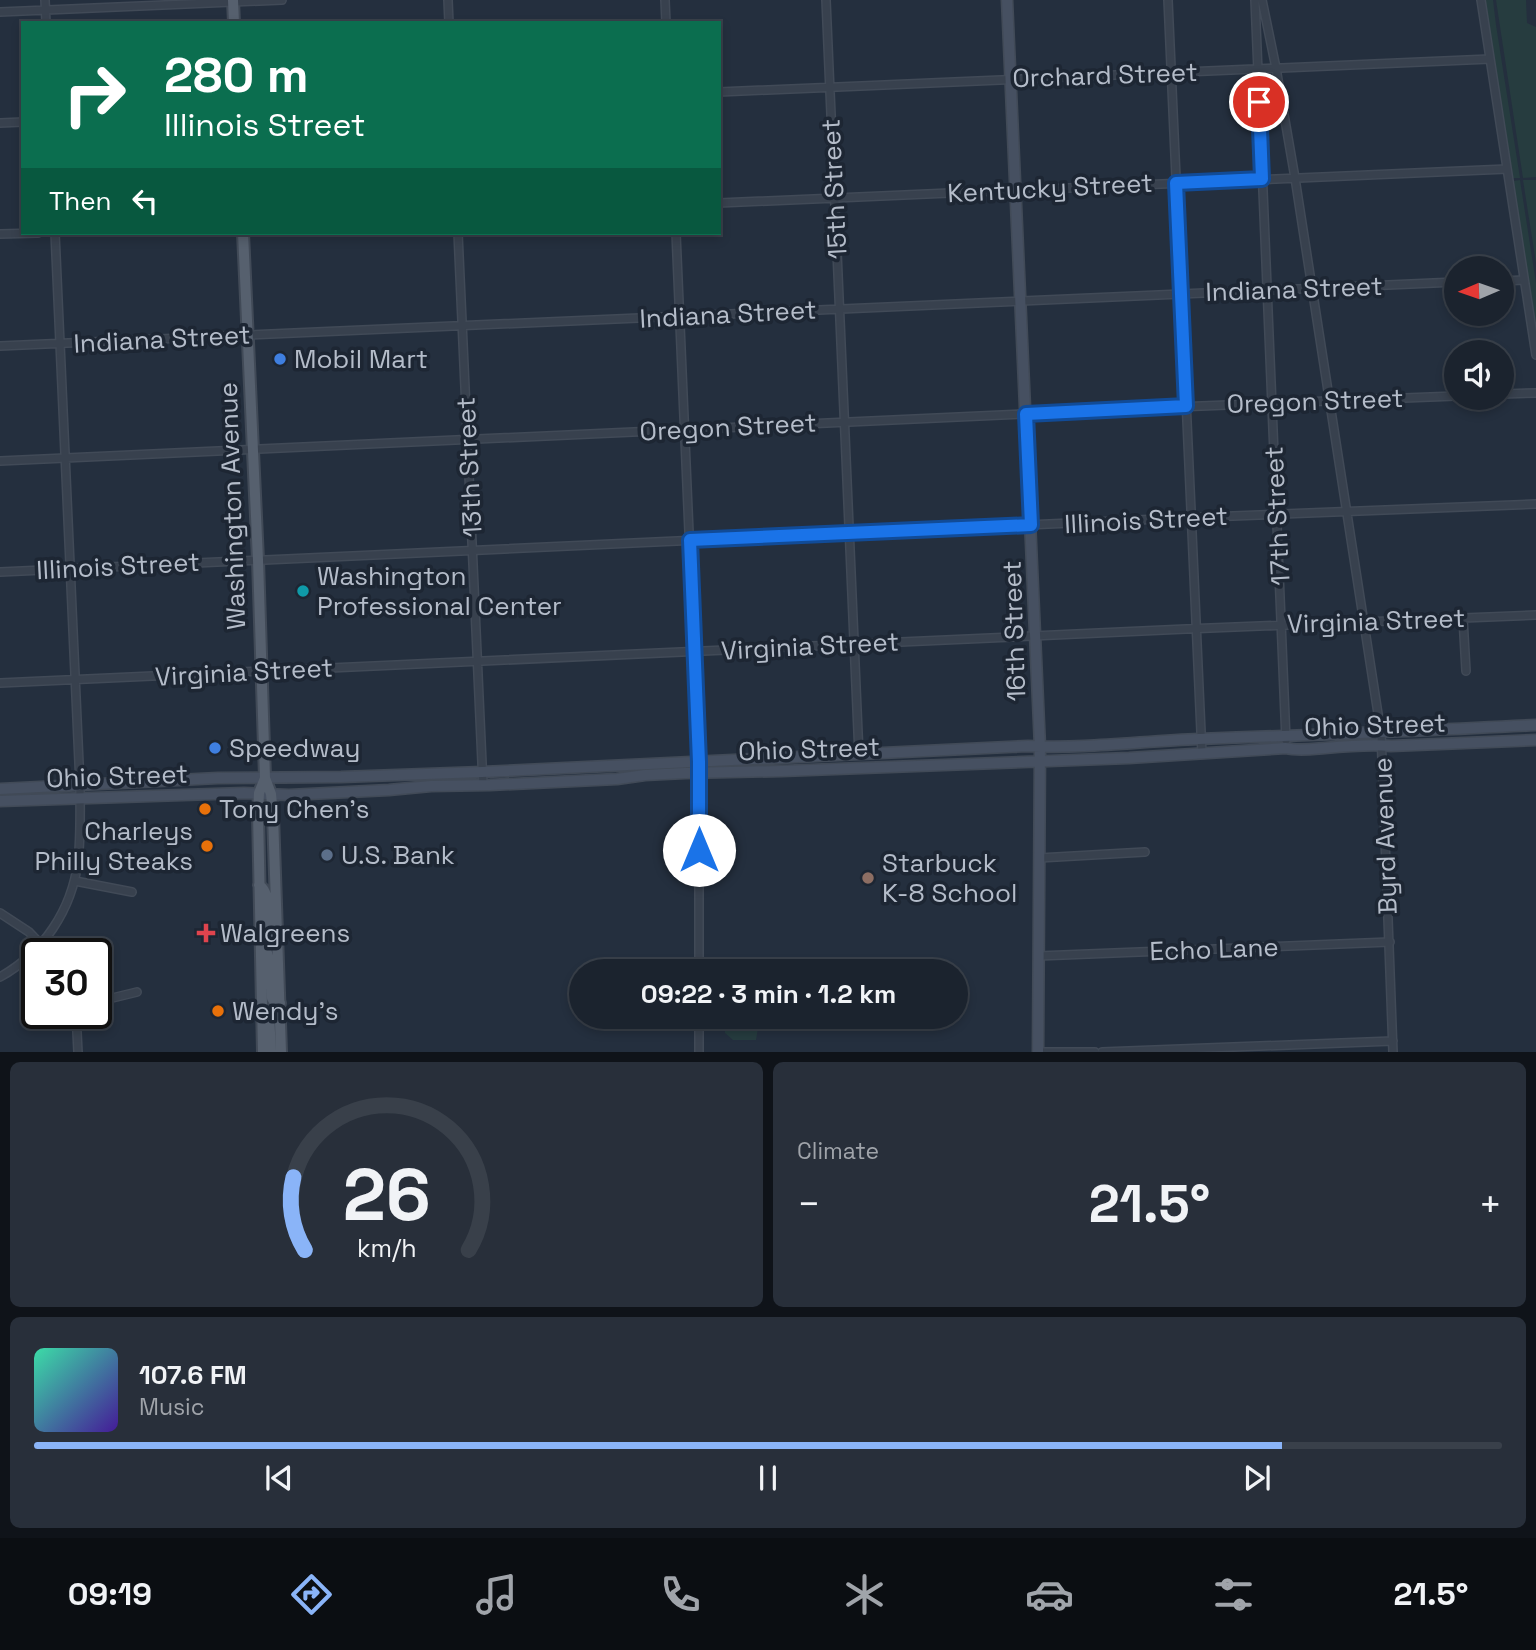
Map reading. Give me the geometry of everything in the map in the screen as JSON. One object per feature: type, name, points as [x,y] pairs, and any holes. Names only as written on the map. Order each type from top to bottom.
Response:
[{"type":"main road","points":[[233,1],[234,21]]},
{"type":"main road","name":"Washington Avenue","points":[[243,235],[265,778],[258,885],[263,1052]]},
{"type":"main road","name":"Washington Avenue","points":[[265,794],[277,899],[281,1052]]},
{"type":"main road","points":[[258,885],[267,895],[267,920],[278,951]]},
{"type":"main road","points":[[260,929],[271,968],[272,998],[275,1003],[280,1003]]},
{"type":"main road","points":[[262,998],[268,1012],[271,1052]]},
{"type":"street","points":[[45,0],[46,21]]},
{"type":"street","points":[[0,12],[282,0]]},
{"type":"street","points":[[448,0],[449,21]]},
{"type":"street","points":[[665,0],[666,21]]},
{"type":"street","name":"15th Street","points":[[826,0],[859,755]]},
{"type":"street","name":"16th Street","points":[[1007,0],[1040,747],[1038,1052]]},
{"type":"street","points":[[1168,0],[1202,754]]},
{"type":"street","name":"17th Street","points":[[1255,0],[1286,743]]},
{"type":"street","name":"Byrd Avenue","points":[[1262,0],[1295,178],[1381,733],[1393,1052]]},
{"type":"street","points":[[1481,0],[1536,355]]},
{"type":"street","name":"Orchard Street","points":[[721,92],[1490,59]]},
{"type":"street","points":[[0,123],[21,122]]},
{"type":"street","name":"Kentucky Street","points":[[721,203],[1507,169]]},
{"type":"street","points":[[0,234],[21,233]]},
{"type":"street","points":[[46,938],[62,914],[75,881],[79,850],[80,797],[55,235]]},
{"type":"street","name":"13th Street","points":[[458,235],[483,785]]},
{"type":"street","points":[[676,235],[699,762],[699,959]]},
{"type":"street","points":[[1514,280],[1524,280]]},
{"type":"street","name":"Indiana Street","points":[[0,346],[1444,282]]},
{"type":"street","points":[[1514,394],[1536,393]]},
{"type":"street","name":"Oregon Street","points":[[0,461],[1444,396]]},
{"type":"street","name":"Illinois Street","points":[[0,572],[1191,517],[1536,504]]},
{"type":"street","name":"Virginia Street","points":[[0,683],[1536,615]]},
{"type":"street","points":[[1463,618],[1466,671]]},
{"type":"street","name":"Ohio Street","points":[[0,801],[80,797],[289,795],[617,779],[645,775],[1202,754],[1381,733],[1536,725]]},
{"type":"street","name":"Ohio Street","points":[[0,789],[218,778],[482,772],[1201,739],[1286,743],[1292,749],[1536,740]]},
{"type":"street","points":[[782,771],[789,758]]},
{"type":"street","points":[[1039,858],[1144,852]]},
{"type":"street","points":[[75,881],[132,892]]},
{"type":"street","points":[[0,913],[35,938]]},
{"type":"street","name":"Echo Lane","points":[[1038,956],[1390,942]]},
{"type":"street","points":[[0,978],[21,964]]},
{"type":"street","points":[[112,998],[137,992]]},
{"type":"street","points":[[77,1029],[78,1052]]},
{"type":"street","points":[[699,1029],[699,1052]]},
{"type":"street","points":[[1102,1052],[1393,1041]]},
{"type":"street","points":[[1038,1052],[1095,1052]]},
{"type":"green space","points":[[1485,0],[1493,0],[1520,178],[1513,178]]},
{"type":"green space","points":[[1496,0],[1526,0],[1527,23],[1536,27],[1536,177],[1523,178]]},
{"type":"green space","points":[[1520,180],[1536,283],[1536,327],[1513,181]]},
{"type":"green space","points":[[1523,180],[1536,180],[1536,263]]},
{"type":"green space","points":[[725,1029],[758,1029],[756,1040],[733,1040],[725,1033]]},
{"type":"place","name":"Mobil Mart","points":[[280,359]]},
{"type":"place","name":"Washington Professional Center","points":[[303,591]]},
{"type":"place","name":"Speedway","points":[[215,748]]},
{"type":"place","name":"Tony Chen's","points":[[205,809]]},
{"type":"place","name":"Charleys Philly Steaks","points":[[207,846]]},
{"type":"place","name":"U.S. Bank","points":[[327,855]]},
{"type":"place","name":"Starbuck K-8 School","points":[[868,878]]},
{"type":"place","name":"Walgreens","points":[[206,933]]},
{"type":"place","name":"Wendy's","points":[[218,1011]]},
{"type":"route","points":[[699,850],[699,762],[690,540],[1031,525],[1026,414],[1186,406],[1176,183],[1262,179],[1259,102]]}]
